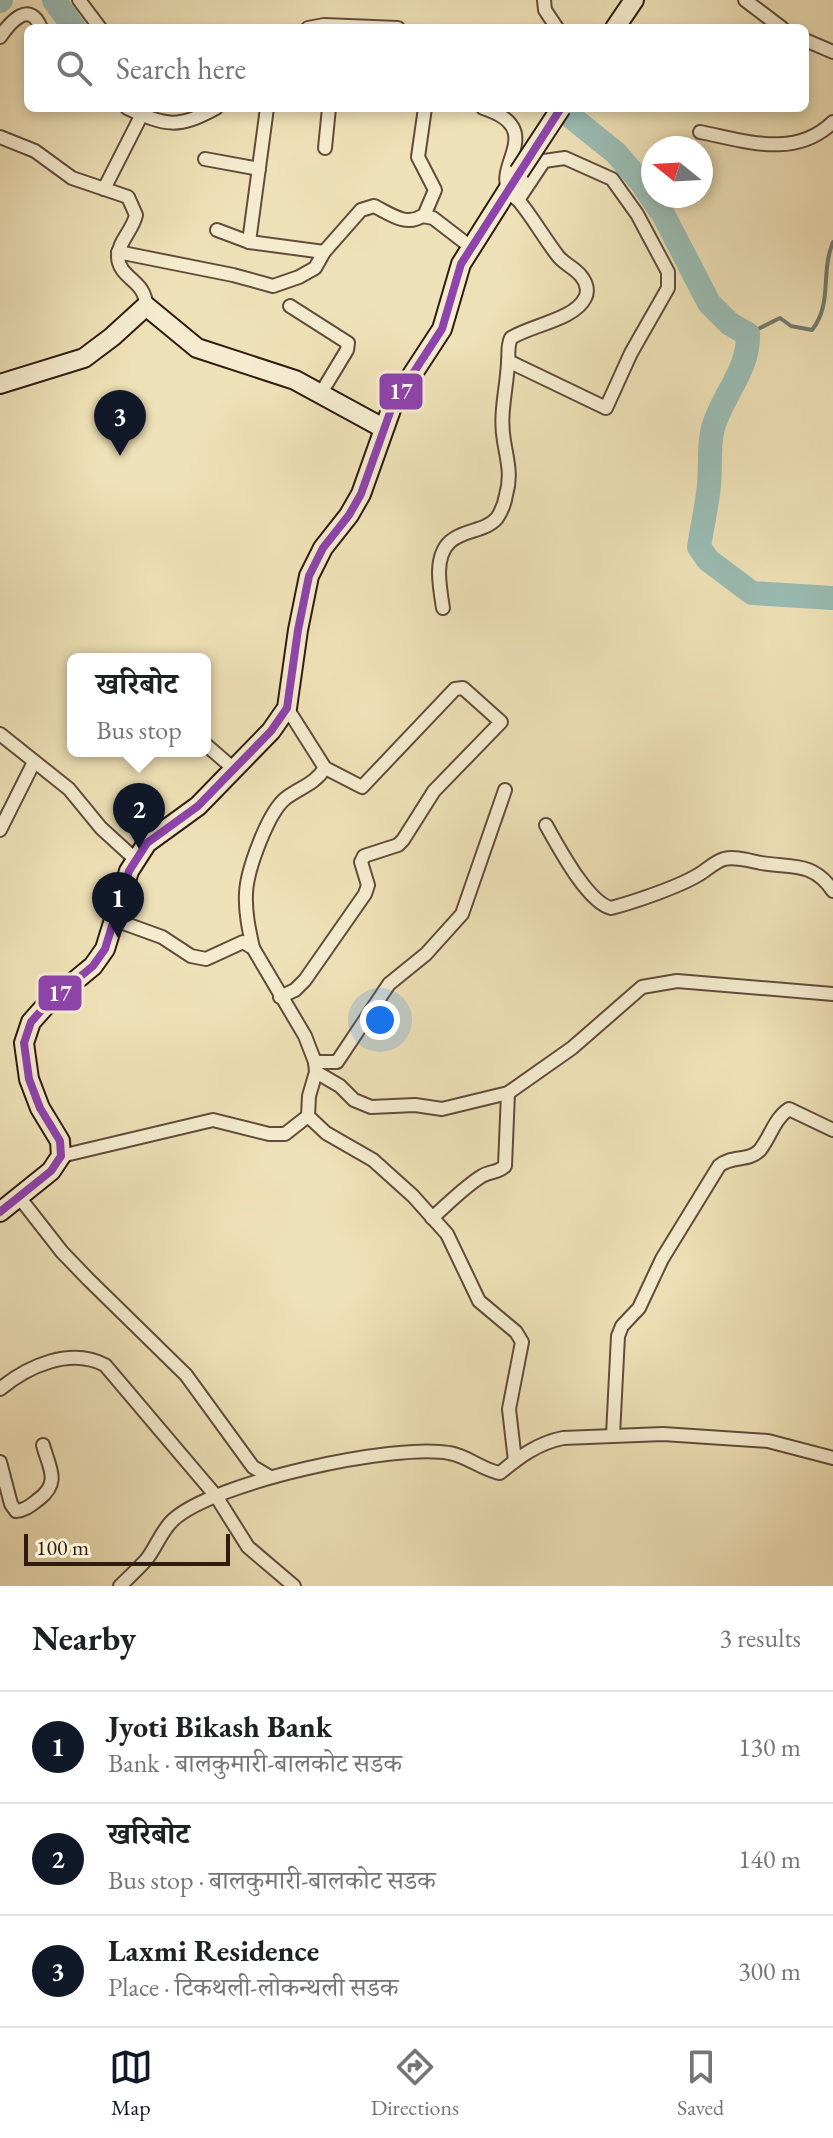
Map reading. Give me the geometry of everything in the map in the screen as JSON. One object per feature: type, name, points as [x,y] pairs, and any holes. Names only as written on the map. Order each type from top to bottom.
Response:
[{"type":"street","points":[[79,0],[97,24]]},
{"type":"street","points":[[544,0],[545,10],[554,24]]},
{"type":"street","points":[[618,24],[634,0]]},
{"type":"street","points":[[745,0],[777,24]]},
{"type":"street","points":[[0,37],[16,16],[24,12],[32,14],[40,24]]},
{"type":"street","points":[[809,41],[831,48]]},
{"type":"street","points":[[135,112],[178,125],[207,112]]},
{"type":"street","points":[[249,242],[266,112]]},
{"type":"street","points":[[325,148],[329,112]]},
{"type":"street","points":[[424,112],[418,157],[435,190],[426,211]]},
{"type":"street","points":[[443,608],[439,569],[445,550],[453,539],[464,532],[496,518],[506,498],[510,479],[502,418],[507,347],[511,338],[574,311],[586,298],[587,288],[580,274],[560,259],[513,196],[506,181],[516,141],[510,122],[496,112]]},
{"type":"street","points":[[513,196],[519,172],[558,112]]},
{"type":"street","points":[[104,189],[139,120]]},
{"type":"street","points":[[700,132],[773,146],[791,145],[810,139],[833,122]]},
{"type":"street","points":[[0,137],[35,151],[72,178],[128,197],[135,208],[134,222],[118,252],[122,270],[146,296],[146,306],[84,358],[0,384]]},
{"type":"street","points":[[516,141],[544,161]]},
{"type":"street","points":[[0,1212],[51,1171],[61,1156],[60,1141],[33,1093],[24,1043],[31,1022],[47,1004],[93,966],[105,949],[123,888],[135,859],[147,843],[198,806],[271,731],[287,708],[309,576],[323,548],[361,494],[393,404],[442,329],[461,264],[544,161],[565,158],[612,179],[637,214],[668,272],[668,288],[637,342],[606,408],[508,361]]},
{"type":"street","points":[[205,159],[259,169]]},
{"type":"street","points":[[118,252],[273,286],[315,268],[324,252],[361,210],[374,206],[407,222],[422,216],[433,218],[472,248]]},
{"type":"street","points":[[217,230],[249,242],[324,252]]},
{"type":"street","points":[[146,306],[197,348],[295,380],[383,428]]},
{"type":"street","points":[[290,306],[348,343],[347,350],[321,393]]},
{"type":"street","points":[[280,997],[295,990],[305,980],[365,894],[368,885],[361,862],[364,856],[398,845],[434,791],[501,722],[463,688],[455,689],[362,787],[325,768],[287,708]]},
{"type":"street","points":[[0,734],[69,789],[101,828],[135,859]]},
{"type":"street","points":[[211,749],[234,769]]},
{"type":"street","points":[[0,830],[34,762]]},
{"type":"street","points":[[61,1156],[213,1120],[269,1134],[285,1134],[308,1116],[315,1067],[305,1036],[253,948],[247,918],[246,881],[270,818],[285,798],[313,783],[325,768]]},
{"type":"street","points":[[315,1067],[337,1062],[389,984],[426,954],[462,914],[505,790]]},
{"type":"street","points":[[546,825],[589,890],[604,907],[611,908],[672,887],[698,875],[719,860],[731,857],[766,864],[790,864],[812,872],[833,891]]},
{"type":"street","points":[[115,920],[162,937],[191,956],[206,959],[243,942],[253,948]]},
{"type":"street","points":[[315,1067],[354,1100],[371,1107],[415,1105],[442,1109],[508,1093],[572,1048],[642,987],[677,981],[833,994]]},
{"type":"street","points":[[432,1218],[477,1180],[491,1172],[500,1172],[505,1166],[508,1093]]},
{"type":"street","points":[[613,1435],[618,1336],[622,1326],[639,1308],[662,1259],[719,1166],[728,1159],[753,1155],[777,1120],[789,1109],[833,1130]]},
{"type":"street","points":[[308,1116],[326,1133],[373,1160],[413,1196],[447,1234],[479,1301],[516,1332],[522,1342],[509,1409],[515,1461]]},
{"type":"street","points":[[19,1197],[62,1252],[186,1375],[253,1467],[270,1477]]},
{"type":"street","points":[[0,1389],[33,1368],[67,1357],[94,1360],[111,1372],[216,1496],[248,1547],[294,1586]]},
{"type":"street","points":[[120,1586],[147,1559],[174,1520],[216,1496],[270,1477],[410,1452],[447,1452],[500,1473],[549,1441],[613,1435],[663,1434],[768,1441],[833,1458]]},
{"type":"street","points":[[0,1462],[11,1504],[16,1511],[24,1510],[51,1489],[53,1482],[43,1445]]},
{"type":"waterway","points":[[54,0],[71,24]]},
{"type":"waterway","points":[[565,112],[616,153],[641,182],[664,216],[709,303],[730,324],[748,334],[740,371],[713,428],[710,478],[699,547],[708,560],[752,593],[833,598]]},
{"type":"waterway","points":[[748,334],[780,318],[791,326],[812,330],[822,309],[833,242]]},
{"type":"transit line","name":"17","points":[[0,1212],[51,1171],[61,1156],[60,1141],[40,1108],[29,1079],[24,1043],[31,1022],[47,1004],[93,966],[105,949],[129,871],[147,843],[198,806],[271,731],[287,708],[309,576],[323,548],[361,494],[393,404],[442,329],[461,264],[558,112]]},
{"type":"place","name":"Laxmi Residence","points":[[120,456]]},
{"type":"place","name":"खरिबोट","points":[[139,849]]},
{"type":"place","name":"Jyoti Bikash Bank","points":[[118,938]]}]
